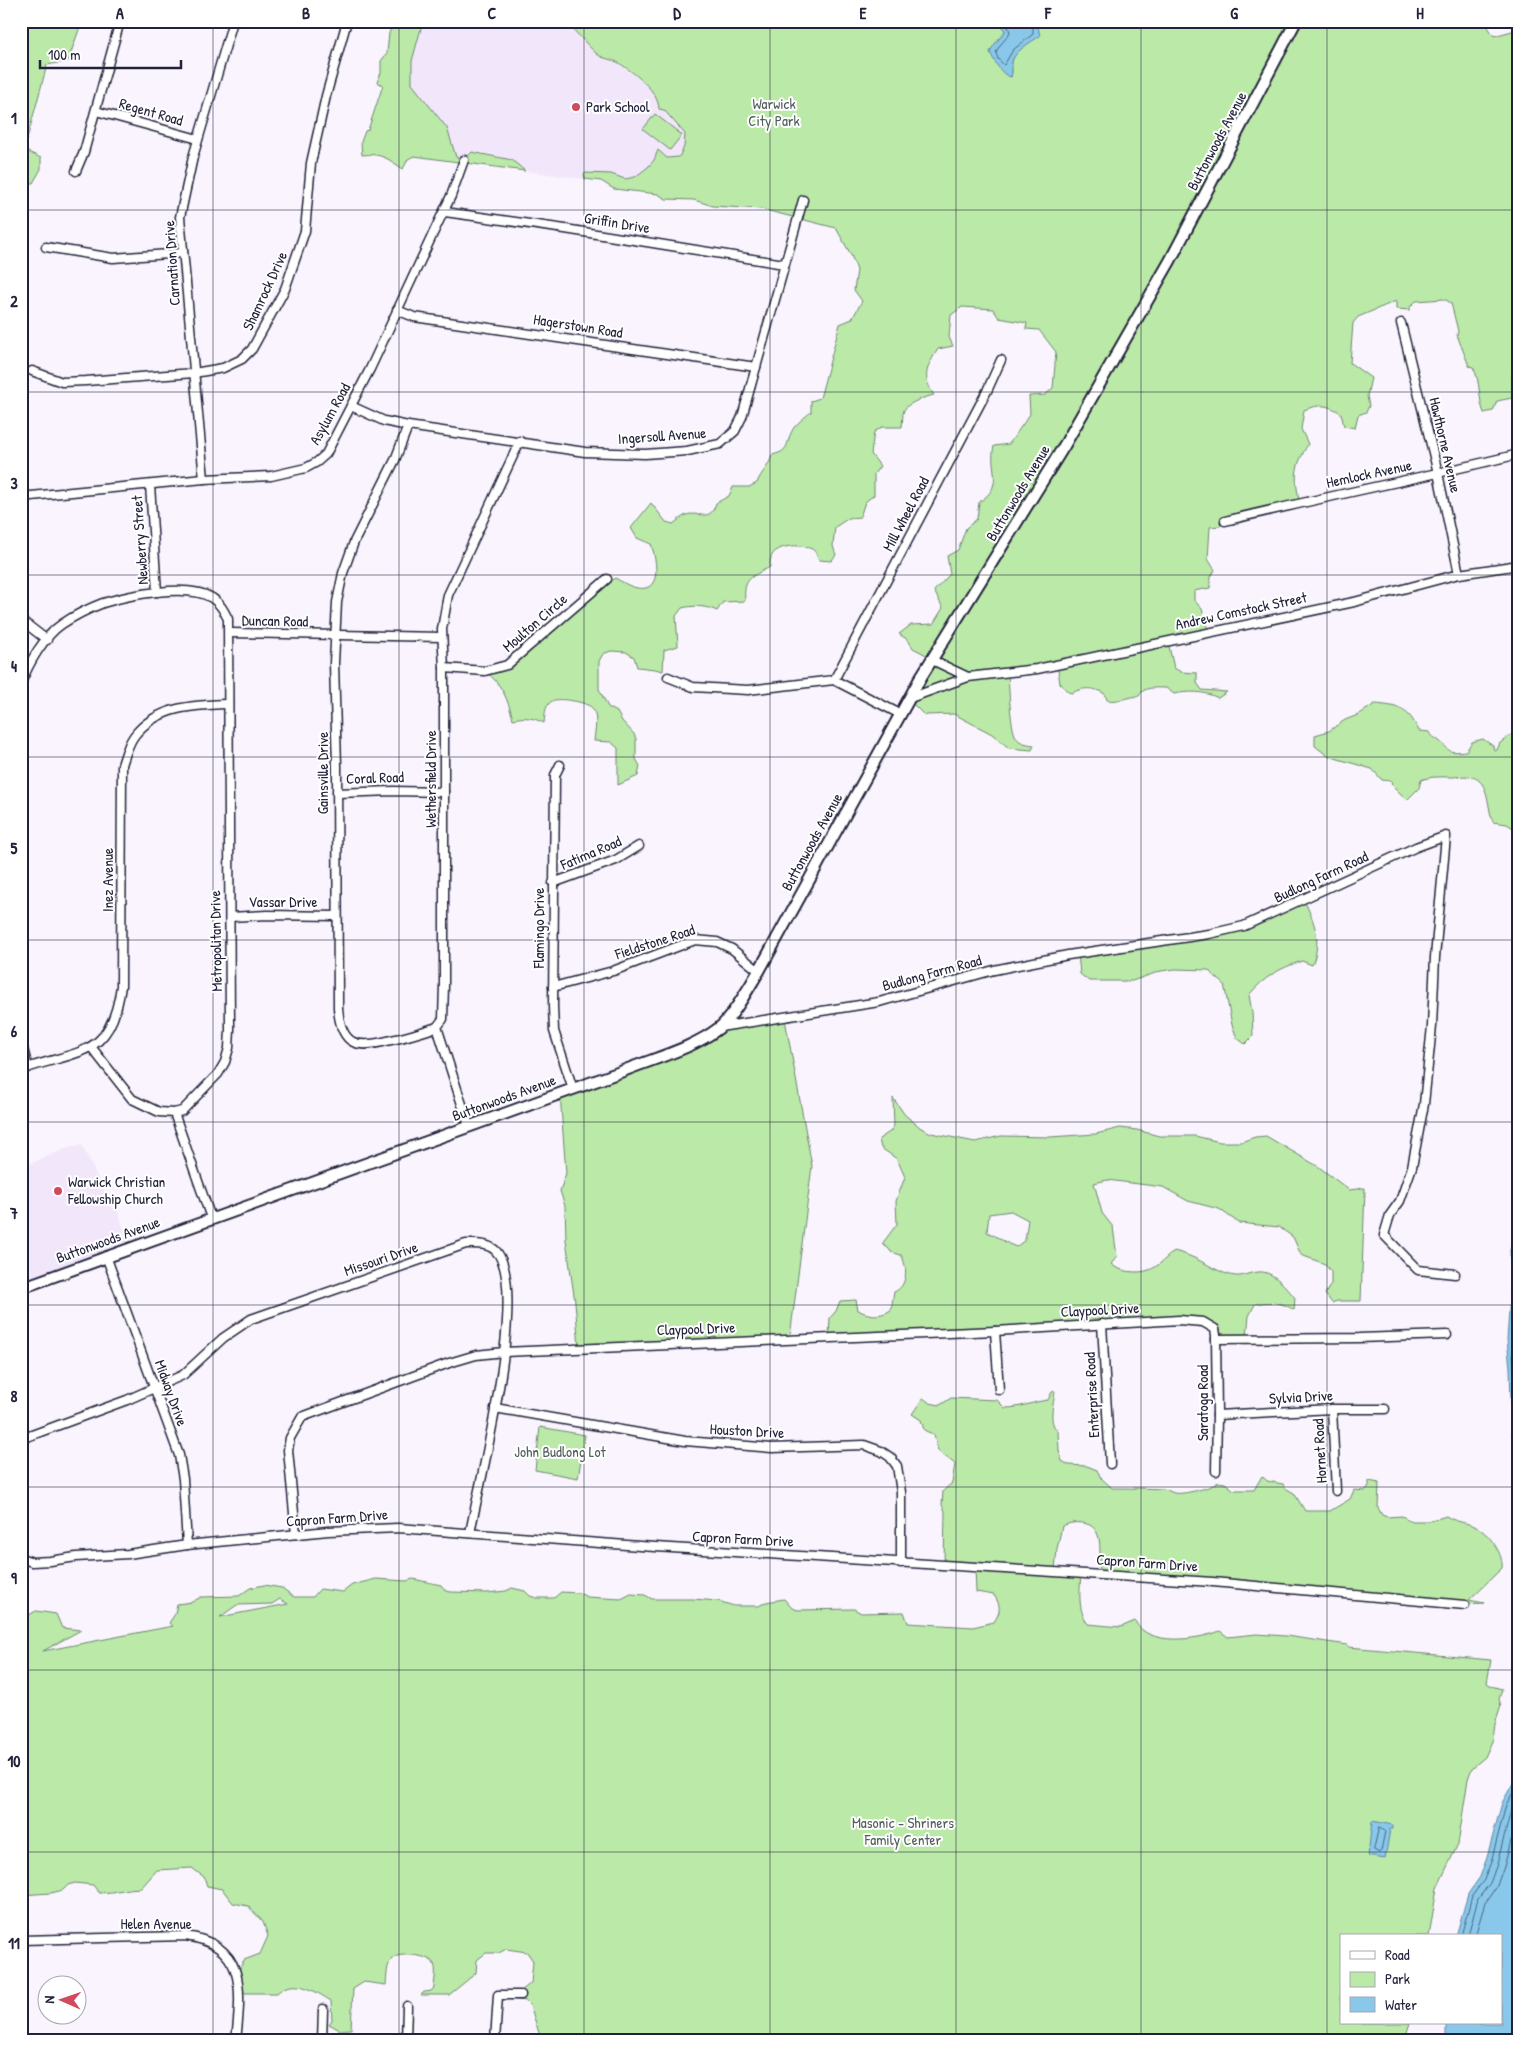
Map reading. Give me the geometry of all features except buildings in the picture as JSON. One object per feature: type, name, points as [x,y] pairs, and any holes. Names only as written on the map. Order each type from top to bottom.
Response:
[{"type":"street","points":[[76,171],[84,152],[120,21]]},
{"type":"street","name":"Carnation Drive","points":[[204,479],[180,217],[198,139],[233,21]]},
{"type":"street","name":"Shamrock Drive","points":[[32,371],[62,382],[194,373],[223,368],[242,359],[252,350],[285,289],[305,231],[311,163],[326,96],[347,21]]},
{"type":"street","name":"Buttonwoods Avenue","points":[[21,1288],[573,1089],[695,1043],[720,1027],[740,1001],[758,971],[900,714],[1066,442],[1170,261],[1296,21]]},
{"type":"street","name":"Regent Road","points":[[96,111],[198,139]]},
{"type":"street","name":"Asylum Road","points":[[21,497],[204,479],[271,476],[306,468],[317,462],[326,454],[351,406],[438,223],[445,212],[464,160]]},
{"type":"street","name":"Ingersoll Avenue","points":[[351,406],[384,420],[408,426],[585,452],[617,454],[656,453],[710,447],[724,441],[739,424],[804,200]]},
{"type":"street","name":"Griffin Drive","points":[[445,212],[565,228],[784,264]]},
{"type":"street","points":[[46,247],[113,258],[183,253]]},
{"type":"street","name":"Hagerstown Road","points":[[397,310],[414,316],[756,367]]},
{"type":"street","name":"Hawthorne Avenue","points":[[1401,323],[1438,474],[1459,574]]},
{"type":"street","name":"Mill Wheel Road","points":[[834,680],[987,391],[1001,360]]},
{"type":"street","name":"Gainsville Drive","points":[[408,426],[395,460],[359,531],[345,566],[338,591],[334,636],[338,1008],[339,1022],[346,1037],[362,1046],[373,1045],[437,1027]]},
{"type":"street","name":"Wethersfield Drive","points":[[437,1027],[443,1019],[444,993],[443,621],[448,595],[520,441]]},
{"type":"street","name":"Hemlock Avenue","points":[[1225,522],[1336,494],[1438,474],[1519,454]]},
{"type":"street","name":"Newberry Street","points":[[150,485],[158,592]]},
{"type":"street","name":"Andrew Comstock Street","points":[[910,698],[968,677],[1037,669],[1354,602],[1459,574],[1519,565]]},
{"type":"street","name":"Moulton Circle","points":[[444,668],[485,671],[507,666],[607,579]]},
{"type":"street","name":"Duncan Road","points":[[21,683],[36,652],[61,625],[102,604],[163,591],[198,593],[212,598],[221,605],[228,619],[229,633],[442,637]]},
{"type":"street","points":[[21,620],[47,640]]},
{"type":"street","name":"Metropolitan Drive","points":[[174,1113],[182,1111],[218,1074],[225,1062],[229,1048],[229,633]]},
{"type":"street","points":[[932,660],[968,677]]},
{"type":"street","points":[[668,676],[693,687],[748,690],[834,680],[900,714]]},
{"type":"street","name":"Inez Avenue","points":[[92,1048],[102,1039],[112,1023],[118,1008],[121,986],[122,765],[128,749],[134,736],[149,722],[174,708],[228,704]]},
{"type":"street","name":"Flamingo Drive","points":[[560,765],[554,775],[554,1031],[573,1089]]},
{"type":"street","name":"Coral Road","points":[[337,793],[444,792]]},
{"type":"street","name":"Budlong Farm Road","points":[[720,1027],[879,1002],[994,970],[1068,955],[1209,934],[1244,926],[1416,847],[1446,836],[1435,957],[1432,1026],[1424,1104],[1412,1166],[1400,1201],[1390,1215],[1384,1235],[1418,1270],[1455,1274]]},
{"type":"street","name":"Fatima Road","points":[[553,883],[616,860],[638,846]]},
{"type":"street","name":"Vassar Drive","points":[[230,917],[267,915],[337,916]]},
{"type":"street","name":"Fieldstone Road","points":[[553,987],[612,971],[695,940],[717,942],[732,949],[758,971]]},
{"type":"street","points":[[437,1027],[469,1126]]},
{"type":"street","points":[[21,1041],[25,1069],[92,1048],[132,1099],[159,1112],[174,1113],[211,1218]]},
{"type":"street","name":"Missouri Drive","points":[[21,1439],[183,1375],[223,1338],[251,1319],[466,1244],[483,1244],[495,1250],[505,1266],[508,1321],[495,1408],[470,1533]]},
{"type":"street","name":"Midway Drive","points":[[106,1256],[178,1455],[183,1479],[187,1545]]},
{"type":"street","name":"Claypool Drive","points":[[296,1534],[288,1450],[290,1438],[302,1417],[449,1363],[476,1355],[504,1352],[995,1331],[1179,1320],[1203,1322],[1215,1329],[1216,1337]]},
{"type":"street","name":"Enterprise Road","points":[[1102,1324],[1110,1464]]},
{"type":"street","points":[[995,1331],[999,1390]]},
{"type":"street","points":[[1216,1337],[1359,1338],[1447,1335]]},
{"type":"street","name":"Saratoga Road","points":[[1216,1337],[1216,1470]]},
{"type":"street","name":"Houston Drive","points":[[495,1408],[685,1441],[772,1448],[864,1445],[880,1451],[890,1457],[897,1466],[901,1492],[901,1562]]},
{"type":"street","name":"Sylvia Drive","points":[[1217,1415],[1332,1409],[1385,1409]]},
{"type":"street","name":"Hornet Road","points":[[1332,1409],[1336,1491]]},
{"type":"street","name":"Capron Farm Drive","points":[[21,1558],[32,1562],[50,1562],[76,1557],[128,1554],[187,1545],[296,1534],[398,1528],[640,1546],[1213,1582],[1465,1605]]},
{"type":"street","name":"Helen Avenue","points":[[21,1940],[185,1936],[199,1938],[212,1943],[231,1959],[238,1974],[240,1991],[236,2041]]},
{"type":"street","points":[[495,2041],[498,1995],[521,1995]]},
{"type":"street","points":[[406,2041],[407,2006]]},
{"type":"street","points":[[322,2041],[323,2009]]},
{"type":"shaded area","points":[[423,21],[559,21],[565,24],[574,30],[598,55],[618,63],[643,82],[659,100],[664,110],[685,134],[684,147],[679,157],[667,158],[655,155],[654,160],[648,167],[635,177],[625,179],[611,174],[584,174],[585,179],[525,171],[512,160],[484,153],[472,152],[464,160],[456,157],[427,104],[412,84],[412,61]]},
{"type":"shaded area","points":[[82,1145],[111,1206],[118,1212],[130,1246],[21,1287],[21,1168],[68,1148]]},
{"type":"green space","points":[[21,21],[82,21],[68,61],[47,65],[24,150],[41,158],[41,169],[33,183],[21,183]]},
{"type":"green space","points":[[395,21],[423,21],[412,61],[412,84],[447,128],[456,157],[464,160],[472,152],[512,160],[525,171],[414,156],[408,159],[403,169],[384,157],[362,155],[361,142],[365,131],[368,130],[383,85],[377,82],[381,73],[381,61],[387,53],[389,33]]},
{"type":"green space","name":"Warwick City Park","points":[[559,21],[948,21],[945,25],[957,27],[969,21],[998,21],[1005,31],[1001,38],[997,39],[1011,77],[1014,57],[1020,50],[1039,36],[1037,21],[1484,21],[1494,36],[1512,31],[1519,25],[1519,365],[1512,374],[1512,398],[1497,401],[1493,411],[1484,413],[1476,373],[1473,367],[1469,366],[1457,335],[1458,331],[1451,303],[1444,299],[1416,301],[1410,307],[1410,310],[1396,309],[1396,301],[1358,317],[1353,323],[1350,363],[1371,378],[1367,396],[1369,406],[1366,412],[1358,415],[1355,428],[1344,426],[1341,413],[1331,408],[1319,406],[1304,410],[1301,429],[1308,444],[1300,459],[1296,477],[1299,500],[1231,517],[1220,526],[1210,527],[1208,559],[1215,570],[1211,577],[1210,588],[1194,591],[1194,600],[1202,609],[1208,630],[1168,642],[1174,668],[1181,672],[1197,673],[1197,683],[1202,690],[1227,692],[1218,698],[1196,692],[1174,694],[1166,688],[1154,688],[1147,689],[1139,696],[1107,700],[1105,694],[1093,689],[1068,692],[1060,683],[1057,664],[1008,673],[1014,732],[1019,741],[1034,745],[1032,750],[1009,748],[992,734],[954,714],[925,716],[909,700],[932,658],[913,648],[908,640],[899,634],[911,625],[933,624],[943,608],[934,591],[950,574],[947,556],[958,550],[966,528],[977,519],[979,502],[992,489],[994,483],[994,446],[1009,444],[1030,414],[1029,396],[1045,395],[1053,388],[1056,352],[1039,330],[1026,329],[1027,323],[999,318],[993,309],[962,307],[951,315],[949,337],[953,346],[938,349],[928,366],[928,382],[934,395],[918,400],[906,407],[903,414],[902,427],[882,427],[874,432],[871,454],[880,466],[874,474],[874,495],[865,502],[860,517],[849,518],[835,527],[833,546],[836,555],[831,561],[819,560],[814,551],[805,547],[784,547],[772,555],[770,567],[753,576],[747,583],[745,587],[745,601],[723,602],[717,611],[700,606],[682,608],[676,616],[678,646],[664,650],[663,671],[637,667],[634,657],[626,652],[611,651],[603,654],[599,661],[599,689],[608,707],[617,712],[622,721],[634,734],[636,739],[636,759],[640,766],[638,776],[618,785],[618,748],[611,742],[594,741],[596,724],[593,709],[590,706],[573,701],[555,700],[549,703],[545,711],[544,723],[529,718],[513,719],[504,693],[486,672],[508,665],[615,578],[633,587],[643,588],[653,582],[656,575],[656,567],[651,544],[637,538],[631,528],[651,503],[666,522],[673,524],[686,515],[708,515],[714,509],[716,503],[729,496],[733,487],[749,487],[757,483],[772,455],[785,449],[793,429],[811,412],[811,401],[820,398],[840,324],[852,319],[862,301],[854,290],[857,270],[836,228],[761,209],[713,206],[694,200],[666,199],[658,194],[614,189],[601,181],[585,179],[584,174],[586,173],[611,174],[625,179],[635,177],[654,160],[658,150],[667,158],[679,157],[684,147],[685,134],[664,110],[659,109],[654,95],[638,77],[619,63],[597,54],[575,32]]},
{"type":"green space","points":[[655,114],[682,135],[670,150],[643,129]]},
{"type":"green space","points":[[1375,704],[1397,707],[1407,713],[1419,731],[1430,732],[1433,737],[1449,750],[1455,752],[1466,751],[1472,742],[1483,739],[1493,746],[1494,750],[1497,750],[1500,743],[1519,729],[1519,832],[1507,824],[1493,822],[1485,790],[1478,780],[1472,777],[1436,777],[1421,780],[1419,788],[1407,800],[1392,785],[1391,781],[1382,780],[1372,769],[1328,756],[1315,746],[1315,735],[1329,731]]},
{"type":"green space","points":[[1304,900],[1314,924],[1317,940],[1317,948],[1312,965],[1302,961],[1287,967],[1267,978],[1249,995],[1253,1036],[1245,1044],[1237,1038],[1232,1025],[1224,984],[1208,970],[1175,969],[1161,971],[1132,981],[1089,981],[1080,974],[1078,954],[1241,927]]},
{"type":"green space","points":[[731,1017],[760,1021],[785,1019],[812,1166],[790,1337],[579,1347],[566,1240],[565,1206],[560,1191],[566,1173],[560,1094],[694,1043]]},
{"type":"green space","points":[[893,1098],[905,1115],[921,1128],[931,1133],[975,1142],[1001,1136],[1050,1137],[1096,1134],[1120,1128],[1159,1136],[1195,1136],[1220,1142],[1241,1142],[1255,1137],[1266,1136],[1319,1167],[1349,1190],[1365,1188],[1361,1301],[1337,1301],[1332,1303],[1325,1294],[1331,1284],[1331,1272],[1325,1264],[1301,1255],[1293,1237],[1279,1227],[1239,1223],[1219,1209],[1188,1201],[1163,1187],[1107,1180],[1094,1183],[1102,1213],[1113,1227],[1117,1257],[1111,1264],[1115,1267],[1129,1272],[1149,1270],[1156,1267],[1174,1251],[1230,1275],[1239,1276],[1264,1272],[1279,1280],[1288,1289],[1295,1298],[1294,1310],[1285,1305],[1275,1303],[1255,1304],[1249,1316],[1247,1336],[1216,1335],[1203,1322],[829,1336],[830,1318],[836,1311],[840,1301],[856,1300],[858,1310],[866,1314],[883,1314],[891,1310],[894,1292],[899,1289],[904,1281],[906,1270],[901,1255],[891,1252],[882,1244],[897,1224],[896,1201],[905,1177],[897,1159],[881,1148],[879,1139],[891,1131],[894,1125]],"holes":[[[1011,1211],[1028,1220],[1025,1240],[1016,1247],[987,1232],[989,1214]]]},
{"type":"green space","name":"Masonic - Shriners Family Center","points":[[1055,1391],[1052,1418],[1058,1431],[1059,1451],[1062,1461],[1069,1465],[1087,1466],[1097,1470],[1101,1478],[1112,1488],[1166,1489],[1178,1493],[1204,1489],[1218,1482],[1225,1483],[1234,1490],[1254,1490],[1262,1476],[1267,1481],[1283,1484],[1285,1488],[1294,1493],[1305,1511],[1330,1511],[1350,1499],[1354,1490],[1365,1491],[1369,1486],[1369,1481],[1379,1483],[1378,1508],[1382,1515],[1387,1517],[1402,1516],[1411,1521],[1430,1521],[1446,1516],[1481,1530],[1498,1550],[1502,1568],[1469,1600],[1484,1603],[1466,1604],[1099,1573],[1100,1542],[1098,1535],[1090,1525],[1082,1523],[1062,1526],[1057,1549],[1055,1570],[1081,1573],[1081,1606],[1082,1613],[1088,1624],[1121,1627],[1135,1621],[1141,1629],[1151,1635],[1162,1638],[1186,1639],[1220,1631],[1228,1637],[1257,1634],[1286,1636],[1348,1645],[1349,1647],[1491,1660],[1487,1683],[1502,1689],[1499,1699],[1501,1706],[1495,1724],[1493,1739],[1485,1757],[1472,1768],[1468,1779],[1458,1844],[1437,1888],[1429,1934],[1340,1934],[1340,2024],[1410,2024],[1404,2041],[571,2041],[540,2036],[530,2005],[526,2001],[499,1998],[499,1991],[521,1991],[531,1983],[533,1961],[527,1952],[506,1949],[499,1953],[486,1953],[477,1960],[476,1973],[449,1995],[421,1995],[434,1988],[434,1964],[427,1958],[415,1955],[397,1956],[393,1958],[388,1967],[386,1985],[364,1982],[353,1989],[351,2029],[340,2030],[329,2024],[332,2020],[331,2001],[304,1987],[290,1986],[277,1993],[245,1993],[243,1991],[239,1970],[244,1960],[260,1954],[268,1936],[263,1922],[248,1906],[233,1903],[222,1889],[207,1886],[204,1877],[192,1868],[157,1870],[141,1888],[99,1893],[93,1885],[75,1883],[68,1885],[63,1890],[51,1893],[21,1895],[21,1615],[29,1615],[36,1611],[56,1614],[62,1628],[81,1630],[43,1651],[173,1626],[169,1623],[175,1614],[177,1604],[192,1602],[201,1597],[239,1596],[250,1588],[264,1585],[282,1588],[294,1597],[313,1597],[320,1589],[343,1592],[352,1585],[376,1579],[406,1581],[413,1579],[441,1585],[446,1591],[451,1592],[487,1593],[506,1591],[512,1588],[525,1591],[530,1596],[537,1598],[554,1598],[561,1592],[579,1593],[587,1597],[621,1599],[631,1594],[645,1595],[652,1599],[718,1601],[734,1606],[759,1606],[766,1602],[784,1599],[792,1608],[798,1610],[854,1609],[861,1613],[904,1612],[908,1623],[973,1627],[994,1622],[999,1612],[999,1605],[994,1595],[976,1592],[975,1567],[944,1564],[945,1511],[942,1505],[943,1491],[952,1483],[955,1464],[938,1451],[934,1435],[924,1430],[921,1420],[912,1414],[923,1398],[930,1403],[940,1405],[951,1398],[997,1400],[1005,1408],[1048,1400],[1052,1392]],"holes":[[[280,1599],[288,1604],[220,1617],[237,1605],[272,1604]]]},
{"type":"green space","name":"John Budlong Lot","points":[[540,1427],[585,1435],[578,1478],[535,1470]]},
{"type":"water","points":[[998,21],[1037,21],[1040,36],[1014,57],[1011,77],[1001,71],[990,52],[1005,31]]},
{"type":"water","points":[[1519,1139],[1519,1455],[1512,1434],[1510,1368],[1507,1340],[1511,1282],[1510,1250],[1518,1230],[1517,1184]]},
{"type":"water","points":[[1519,1772],[1519,2041],[1446,2041],[1446,2024],[1502,2024],[1502,1934],[1457,1934],[1468,1894],[1480,1877],[1486,1860],[1502,1803]]},
{"type":"water","points":[[1372,1821],[1393,1825],[1393,1829],[1390,1829],[1385,1859],[1368,1856]]},
{"type":"place","name":"Park School","points":[[576,107]]},
{"type":"place","name":"Warwick Christian Fellowship Church","points":[[58,1191]]}]
